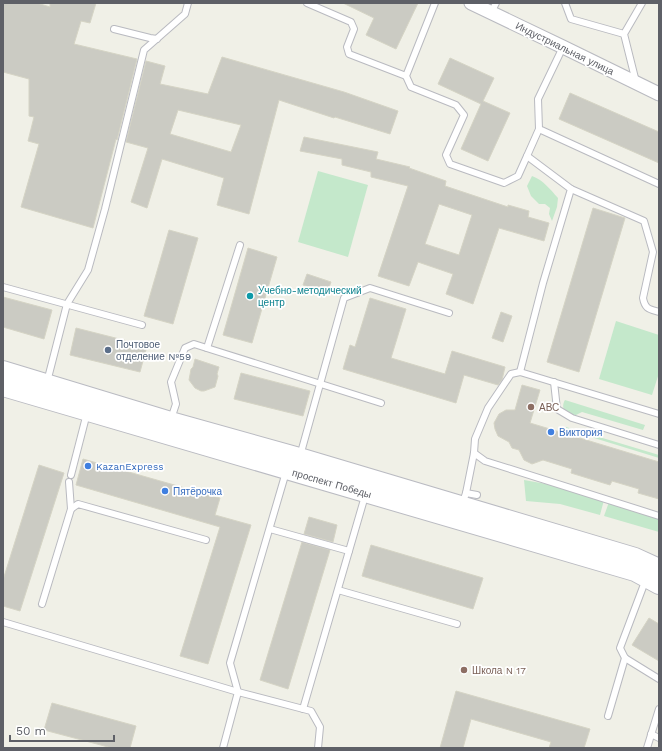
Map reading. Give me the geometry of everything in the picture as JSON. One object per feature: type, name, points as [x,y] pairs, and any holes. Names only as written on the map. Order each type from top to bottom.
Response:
[{"type":"main road","name":"проспект Победы","points":[[3,370],[46,384],[299,457],[464,499],[635,557],[655,577]]},
{"type":"main road","name":"проспект Победы","points":[[3,387],[655,577]]},
{"type":"street","name":"Индустриальная улица","points":[[470,3],[493,8],[563,47],[659,94]]},
{"type":"lane","points":[[46,384],[67,304],[88,270],[105,209],[144,50],[185,14],[188,3]]},
{"type":"lane","points":[[307,3],[351,22],[354,29],[347,47],[349,54],[406,76],[411,87],[456,105],[464,115],[446,155],[450,164],[504,183],[518,176],[527,156],[538,129],[538,99],[563,47]]},
{"type":"lane","points":[[406,76],[436,3]]},
{"type":"lane","points":[[564,3],[571,19],[624,34]]},
{"type":"lane","points":[[637,83],[624,34],[642,3]]},
{"type":"lane","points":[[114,29],[157,39]]},
{"type":"lane","points":[[538,129],[659,184]]},
{"type":"lane","points":[[527,156],[571,189],[644,221],[653,252],[643,298],[644,303],[648,308],[659,312]]},
{"type":"lane","points":[[520,372],[543,283],[571,189]]},
{"type":"lane","points":[[207,348],[240,245]]},
{"type":"lane","points":[[3,287],[142,325]]},
{"type":"lane","points":[[299,457],[344,298],[370,288],[449,313]]},
{"type":"lane","points":[[171,420],[176,404],[170,382],[184,348],[194,344],[381,403]]},
{"type":"lane","points":[[477,495],[464,499],[474,453],[475,439],[488,408],[511,374],[520,372],[659,414]]},
{"type":"lane","points":[[554,382],[557,409],[572,418],[659,445]]},
{"type":"lane","points":[[71,475],[87,411]]},
{"type":"lane","points":[[474,453],[485,461],[659,516]]},
{"type":"lane","points":[[223,748],[238,692],[230,663],[286,470]]},
{"type":"lane","points":[[42,604],[71,509],[69,482]]},
{"type":"lane","points":[[302,709],[366,494]]},
{"type":"lane","points":[[71,509],[78,504],[206,540]]},
{"type":"lane","points":[[270,529],[349,551]]},
{"type":"lane","points":[[655,577],[620,648],[625,658],[659,679]]},
{"type":"lane","points":[[338,590],[457,624]]},
{"type":"lane","points":[[3,622],[238,692],[311,711],[320,727],[318,748]]},
{"type":"lane","points":[[608,716],[625,658]]},
{"type":"lane","points":[[647,748],[659,709]]},
{"type":"lane","points":[[651,734],[659,738]]},
{"type":"green space","points":[[318,171],[368,185],[348,257],[298,242]]},
{"type":"green space","points":[[532,176],[543,182],[558,198],[557,207],[552,221],[549,214],[550,208],[545,204],[539,204],[531,196],[527,186]]},
{"type":"green space","points":[[616,321],[659,335],[659,373],[652,395],[599,379]]},
{"type":"green space","points":[[565,400],[645,425],[643,430],[582,412],[576,415],[569,415],[563,406]]},
{"type":"green space","points":[[566,427],[659,455],[659,458],[565,429]]},
{"type":"green space","points":[[524,480],[563,487],[604,500],[600,515],[560,504],[526,501]]},
{"type":"green space","points":[[609,502],[659,517],[659,532],[604,516]]},
{"type":"building","points":[[3,3],[37,3],[50,7],[50,3],[96,3],[90,23],[81,21],[74,44],[137,59],[93,228],[21,207],[39,144],[28,141],[34,117],[29,116],[29,79],[3,72]]},
{"type":"building","points":[[343,3],[418,3],[396,49],[366,35],[374,18]]},
{"type":"building","points":[[222,57],[344,92],[398,111],[390,134],[279,100],[249,214],[217,205],[224,178],[162,159],[147,208],[131,202],[148,148],[126,142],[146,61],[165,66],[160,84],[208,94]],"holes":[[[178,110],[241,125],[231,152],[170,134]]]},
{"type":"building","points":[[450,58],[494,78],[483,101],[510,113],[488,161],[461,149],[481,104],[438,84]]},
{"type":"building","points":[[570,93],[659,132],[659,163],[559,119]]},
{"type":"building","points":[[304,137],[378,152],[376,159],[410,167],[409,168],[446,181],[445,186],[508,207],[508,205],[529,211],[528,217],[549,223],[544,241],[499,228],[473,304],[446,294],[453,274],[418,262],[409,286],[378,276],[408,186],[371,177],[371,172],[342,165],[342,159],[300,151]],"holes":[[[439,204],[472,215],[459,255],[425,244]]]},
{"type":"building","points":[[593,208],[625,218],[579,372],[547,362]]},
{"type":"building","points":[[169,230],[198,238],[173,324],[144,316]]},
{"type":"building","name":"Учебно-методический центр","points":[[248,248],[277,257],[252,343],[223,335]]},
{"type":"building","points":[[307,274],[331,282],[327,293],[303,285]]},
{"type":"building","points":[[3,297],[52,310],[44,339],[3,327]]},
{"type":"building","points":[[370,298],[406,309],[391,358],[445,374],[452,351],[505,367],[502,380],[498,385],[464,375],[456,403],[343,369],[350,345],[355,347]]},
{"type":"building","points":[[501,312],[512,316],[503,342],[492,338]]},
{"type":"building","points":[[76,328],[147,346],[140,372],[70,355]]},
{"type":"building","points":[[195,359],[219,367],[215,387],[201,391],[195,388],[189,380]]},
{"type":"building","points":[[241,373],[310,391],[303,416],[234,399]]},
{"type":"building","points":[[522,385],[540,390],[530,423],[659,462],[659,499],[638,493],[639,489],[612,481],[610,485],[571,473],[572,469],[543,460],[532,464],[524,460],[519,450],[512,448],[509,442],[498,436],[494,423],[499,414],[506,410],[515,410]]},
{"type":"building","points":[[83,459],[220,498],[215,515],[251,525],[208,664],[180,656],[220,527],[76,485]]},
{"type":"building","points":[[39,465],[64,473],[20,611],[3,606],[3,580]]},
{"type":"building","points":[[309,517],[337,525],[333,542],[304,534]]},
{"type":"building","points":[[302,542],[330,550],[288,689],[260,680]]},
{"type":"building","points":[[371,545],[483,578],[473,609],[362,576]]},
{"type":"building","points":[[649,618],[659,624],[659,661],[632,645]]},
{"type":"building","points":[[456,691],[590,729],[584,748],[549,748],[551,742],[471,719],[463,748],[440,748]]},
{"type":"building","points":[[52,703],[136,726],[130,748],[112,748],[44,730]]},
{"type":"place","name":"Учебно-методический центр","points":[[250,296]]},
{"type":"place","name":"Почтовое отделение №59","points":[[108,350]]},
{"type":"place","name":"АВС","points":[[531,407]]},
{"type":"place","name":"Виктория","points":[[551,432]]},
{"type":"place","name":"KazanExpress","points":[[88,466]]},
{"type":"place","name":"Пятёрочка","points":[[165,491]]},
{"type":"place","name":"Школа N 17","points":[[464,670]]}]
